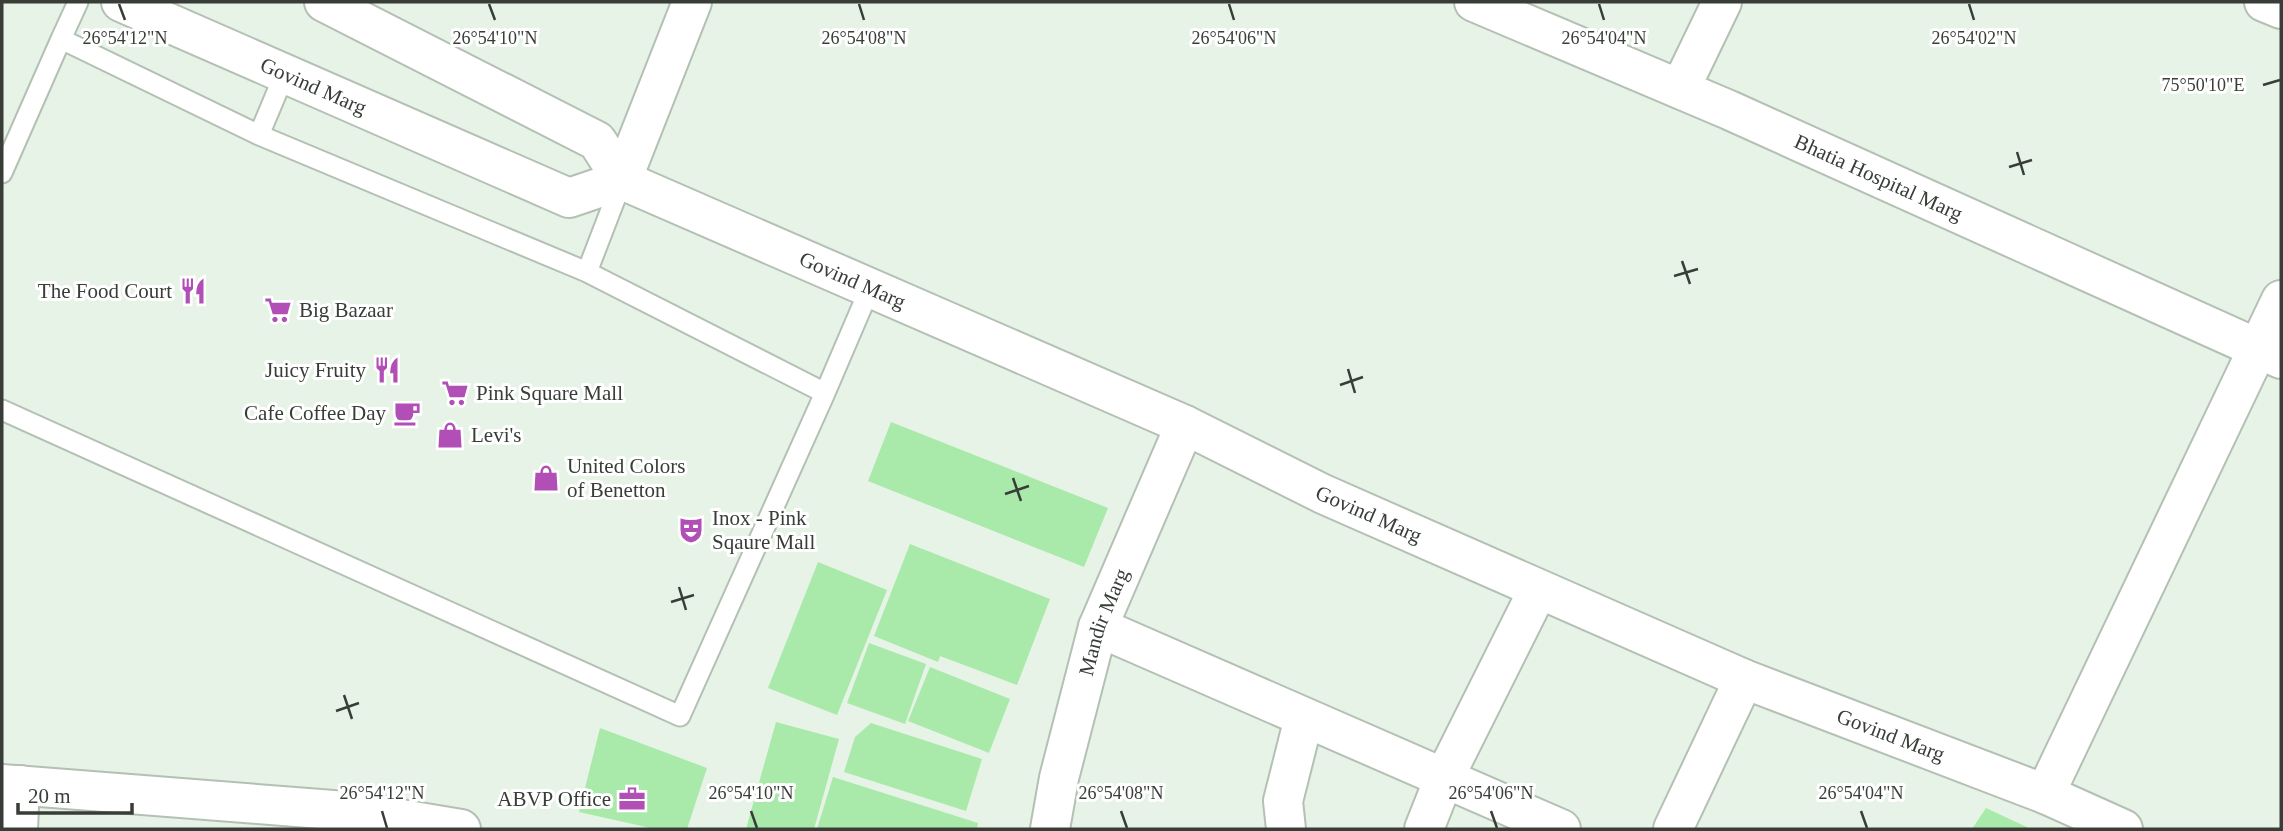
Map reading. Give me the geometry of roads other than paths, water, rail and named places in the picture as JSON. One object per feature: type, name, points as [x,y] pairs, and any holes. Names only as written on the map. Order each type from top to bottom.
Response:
[{"type":"street","name":"Govind Marg","points":[[121,2],[569,198],[622,180],[1185,425],[1323,494],[1538,590],[1744,679],[2045,794],[2123,829]]},
{"type":"street","points":[[324,2],[597,141],[622,180]]},
{"type":"street","points":[[622,180],[692,2]]},
{"type":"street","name":"Bhatia Hospital Marg","points":[[1474,2],[1680,89],[2270,354]]},
{"type":"street","points":[[1680,89],[1722,2]]},
{"type":"street","points":[[2264,2],[2281,9]]},
{"type":"street","points":[[2045,794],[2270,354],[2281,300]]},
{"type":"street","name":"Mandir Marg","points":[[1050,829],[1059,778],[1098,627],[1185,425]]},
{"type":"street","points":[[1424,829],[1444,776],[1538,590]]},
{"type":"street","points":[[1098,627],[1561,829]]},
{"type":"street","points":[[1673,829],[1744,679]]},
{"type":"street","points":[[1286,829],[1283,801],[1304,718]]},
{"type":"street","points":[[18,829],[11,784],[461,829]]},
{"type":"lane","points":[[2,173],[78,2]]},
{"type":"lane","points":[[61,39],[258,135],[587,272],[825,393]]},
{"type":"lane","points":[[258,135],[285,74]]},
{"type":"lane","points":[[587,272],[622,180]]},
{"type":"lane","points":[[2,410],[680,716],[870,288]]},
{"type":"place","name":"The Food Court","points":[[193,291]]},
{"type":"place","name":"Big Bazaar","points":[[278,310]]},
{"type":"place","name":"Juicy Fruity","points":[[387,370]]},
{"type":"place","name":"Pink Square Mall","points":[[455,393]]},
{"type":"place","name":"Cafe Coffee Day","points":[[407,413]]},
{"type":"place","name":"Levi's","points":[[450,435]]},
{"type":"place","name":"United Colors of Benetton","points":[[546,478]]},
{"type":"place","name":"Inox - Pink Sqaure Mall","points":[[691,530]]},
{"type":"place","name":"ABVP Office","points":[[632,799]]}]
